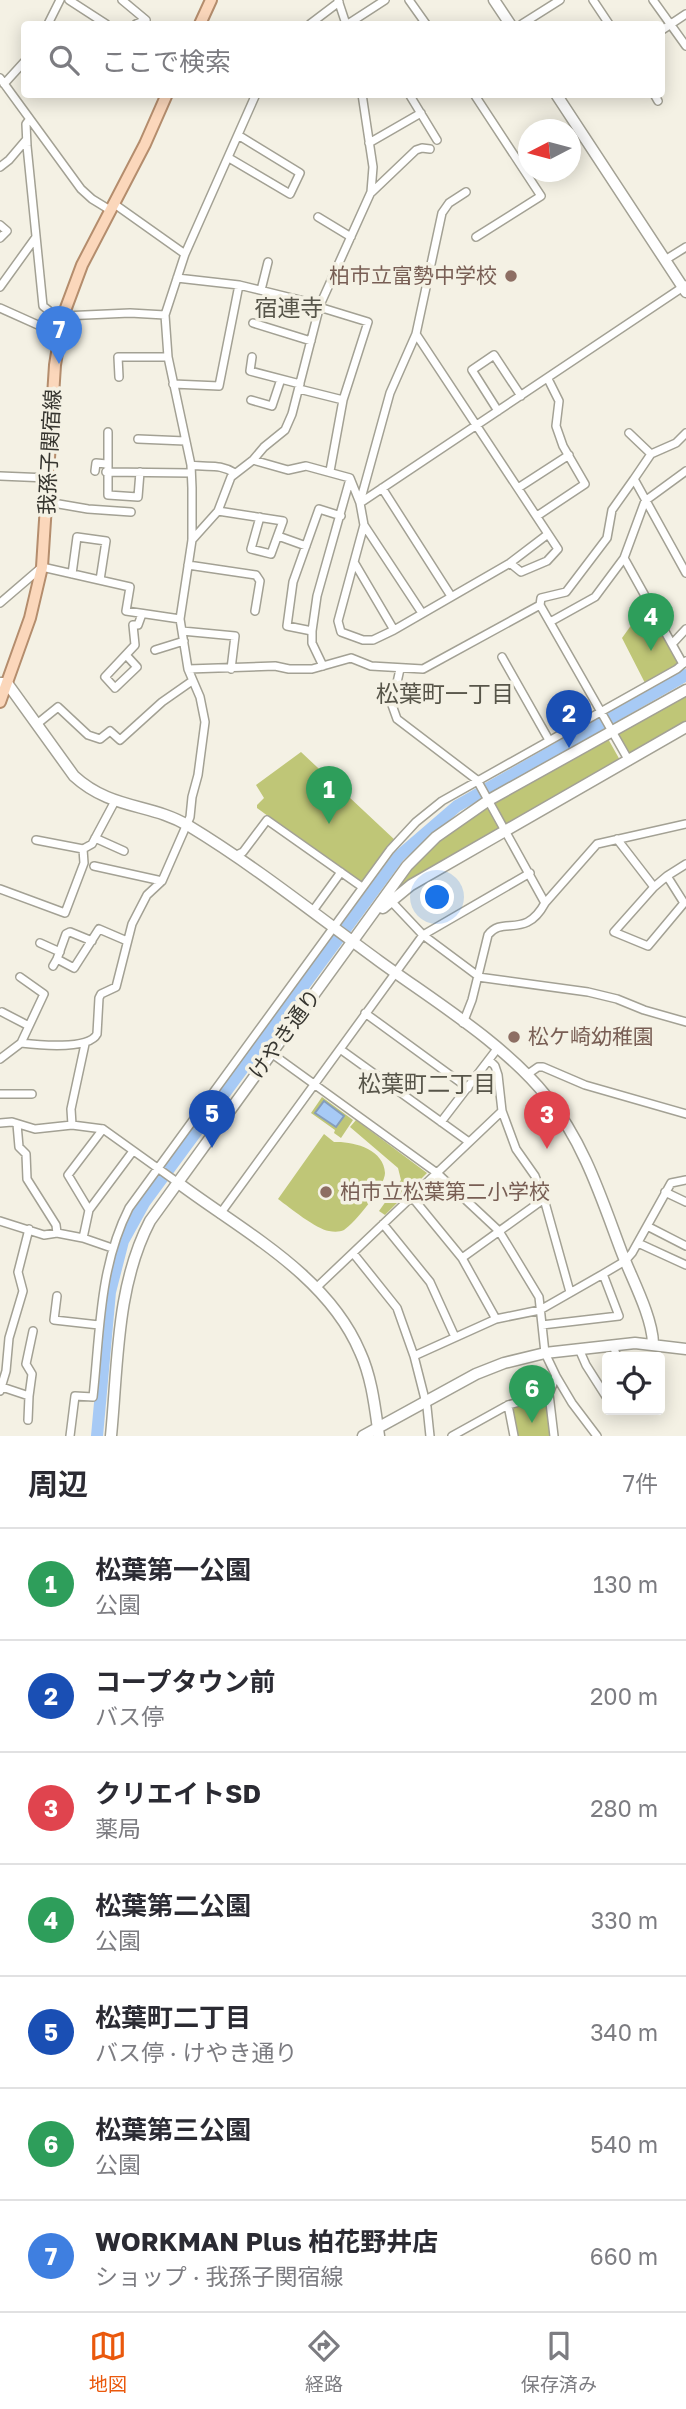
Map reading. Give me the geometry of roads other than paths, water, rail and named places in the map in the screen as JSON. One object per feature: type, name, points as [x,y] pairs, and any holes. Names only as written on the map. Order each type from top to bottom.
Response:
[{"type":"main road","points":[[201,21],[211,0]]},
{"type":"main road","name":"我孫子関宿線","points":[[0,702],[3,683],[30,618],[42,567],[58,334],[62,316],[75,282],[165,98]]},
{"type":"street","points":[[50,21],[60,0]]},
{"type":"street","points":[[69,0],[101,21]]},
{"type":"street","points":[[121,0],[132,3],[146,20],[144,21]]},
{"type":"street","points":[[362,21],[385,0]]},
{"type":"street","points":[[409,0],[424,21]]},
{"type":"street","points":[[494,0],[508,21]]},
{"type":"street","points":[[527,21],[560,0]]},
{"type":"street","points":[[593,0],[607,21]]},
{"type":"street","points":[[653,0],[686,46]]},
{"type":"street","points":[[314,21],[339,1],[346,21]]},
{"type":"street","points":[[665,28],[686,14]]},
{"type":"street","points":[[21,65],[2,81],[81,189],[92,200],[112,206],[184,254]]},
{"type":"street","points":[[21,1043],[85,1044],[94,1040],[101,994],[117,987],[127,941],[146,895],[162,881],[190,817],[205,722],[200,696],[188,669],[180,619],[192,540],[191,469],[168,357],[165,314],[184,254],[254,98]]},
{"type":"street","points":[[192,540],[218,510],[228,483],[235,473],[285,430],[292,414],[319,306],[371,192],[373,167],[363,98]]},
{"type":"street","points":[[412,98],[438,139]]},
{"type":"street","points":[[476,237],[541,196],[477,98]]},
{"type":"street","points":[[360,502],[685,288],[562,98]]},
{"type":"street","points":[[369,143],[421,113]]},
{"type":"street","points":[[29,120],[26,124],[27,139],[43,306],[62,316],[165,314]]},
{"type":"street","points":[[229,158],[290,194],[300,173],[238,135]]},
{"type":"street","points":[[0,167],[27,139]]},
{"type":"street","points":[[371,192],[416,150],[430,149]]},
{"type":"street","points":[[360,502],[390,393],[416,334],[442,213],[449,203],[466,192]]},
{"type":"street","points":[[318,218],[351,237]]},
{"type":"street","points":[[0,225],[7,231],[0,238]]},
{"type":"street","points":[[0,287],[36,237]]},
{"type":"street","points":[[665,260],[686,247]]},
{"type":"street","points":[[261,290],[268,262]]},
{"type":"street","points":[[177,278],[261,290],[368,322],[343,400],[330,471]]},
{"type":"street","points":[[173,384],[219,386],[239,285]]},
{"type":"street","points":[[0,307],[58,334]]},
{"type":"street","points":[[253,323],[311,341]]},
{"type":"street","points":[[416,334],[558,549],[547,561],[521,572],[510,563]]},
{"type":"street","points":[[498,411],[472,370],[494,355],[521,396]]},
{"type":"street","points":[[119,377],[118,357],[168,357]]},
{"type":"street","points":[[252,357],[250,371],[343,400]]},
{"type":"street","points":[[251,400],[272,406],[281,379]]},
{"type":"street","points":[[537,516],[586,484],[556,426],[559,401],[548,379]]},
{"type":"street","points":[[108,432],[108,495],[138,497],[140,472]]},
{"type":"street","points":[[629,433],[651,454]]},
{"type":"street","points":[[629,761],[540,605],[541,598],[566,592],[607,538],[612,510],[651,454],[676,443],[686,433]]},
{"type":"street","points":[[138,439],[185,441]]},
{"type":"street","points":[[518,488],[569,455]]},
{"type":"street","points":[[253,460],[288,470],[306,466],[350,478],[360,502],[364,525],[422,613]]},
{"type":"street","points":[[95,471],[96,463],[106,468],[140,472],[219,465],[235,473]]},
{"type":"street","points":[[550,622],[595,597],[624,558],[645,501],[685,475]]},
{"type":"street","points":[[0,476],[48,478]]},
{"type":"street","points":[[323,666],[312,643],[317,596],[350,478]]},
{"type":"street","points":[[634,479],[686,573]]},
{"type":"street","points":[[382,488],[452,596]]},
{"type":"street","points":[[47,502],[88,509],[131,512]]},
{"type":"street","points":[[312,631],[287,626],[293,582],[319,509],[341,516]]},
{"type":"street","points":[[218,510],[260,517],[283,521],[271,554],[251,549],[260,517]]},
{"type":"street","points":[[364,525],[338,621],[341,632],[363,640],[373,640],[394,630],[510,563],[548,534]]},
{"type":"street","points":[[278,536],[306,546]]},
{"type":"street","points":[[72,574],[77,537],[106,541],[100,580]]},
{"type":"street","points":[[70,1436],[75,1396],[93,1397],[99,1325],[112,1248],[129,1208],[390,850],[416,822],[442,801],[602,712],[684,662],[624,558]]},
{"type":"street","points":[[354,562],[394,630]]},
{"type":"street","points":[[188,565],[256,575],[260,581],[254,611]]},
{"type":"street","points":[[0,603],[42,567],[130,587],[126,611],[180,619]]},
{"type":"street","points":[[188,669],[275,666],[312,669],[351,658],[371,666],[423,669],[540,605]]},
{"type":"street","points":[[126,655],[137,667],[115,688],[105,677],[135,645],[133,625],[138,625],[142,614]]},
{"type":"street","points":[[672,644],[686,629]]},
{"type":"street","points":[[182,631],[235,636],[231,669]]},
{"type":"street","points":[[155,650],[184,641]]},
{"type":"street","points":[[502,657],[549,740]]},
{"type":"street","points":[[400,669],[392,705],[397,719],[479,782],[545,903]]},
{"type":"street","points":[[37,724],[58,707],[88,735],[100,739],[110,731],[120,740],[162,702],[192,681]]},
{"type":"street","points":[[3,683],[76,777],[93,792],[187,824],[334,928],[497,1048],[528,1074],[548,1097],[575,1138],[625,1261],[653,1343]]},
{"type":"street","points":[[349,939],[414,859],[488,797],[611,728],[686,690]]},
{"type":"street","points":[[349,939],[411,885],[686,727]]},
{"type":"street","points":[[36,840],[83,849],[92,844],[115,801]]},
{"type":"street","points":[[235,856],[243,852],[267,820],[362,887]]},
{"type":"street","points":[[463,1023],[492,929],[532,921],[587,852],[597,844],[684,825],[686,834]]},
{"type":"street","points":[[95,838],[124,851]]},
{"type":"street","points":[[617,839],[654,887]]},
{"type":"street","points":[[0,889],[65,913],[84,863],[83,849]]},
{"type":"street","points":[[667,876],[684,903],[648,946],[614,932],[654,887],[667,876],[686,863]]},
{"type":"street","points":[[94,866],[162,881]]},
{"type":"street","points":[[312,912],[341,872]]},
{"type":"street","points":[[220,1214],[423,935],[530,873]]},
{"type":"street","points":[[390,901],[423,935],[478,977],[588,992],[686,1022]]},
{"type":"street","points":[[40,943],[57,959],[74,968],[99,929],[127,941]]},
{"type":"street","points":[[57,959],[66,934],[70,932],[92,941]]},
{"type":"street","name":"けやき通り","points":[[111,1436],[124,1299],[130,1268],[149,1221],[174,1180],[271,1053],[349,939]]},
{"type":"street","points":[[0,1059],[21,1043],[44,994],[20,977]]},
{"type":"street","points":[[2,1012],[29,1026]]},
{"type":"street","points":[[365,1013],[468,1088]]},
{"type":"street","points":[[72,1125],[71,1109],[85,1044]]},
{"type":"street","points":[[442,1122],[497,1048]]},
{"type":"street","points":[[340,1049],[469,1142]]},
{"type":"street","points":[[271,1053],[437,1173],[499,1231],[539,1297],[545,1353],[572,1403],[597,1436]]},
{"type":"street","points":[[489,1060],[498,1075],[502,1111],[516,1149],[535,1176],[544,1199],[570,1292]]},
{"type":"street","points":[[528,1074],[538,1067],[543,1067],[585,1085],[686,1114]]},
{"type":"street","points":[[0,1094],[32,1094]]},
{"type":"street","points":[[317,1287],[502,1111]]},
{"type":"street","points":[[0,1123],[35,1129],[72,1125],[103,1129],[296,1269],[317,1287],[346,1324],[361,1354],[374,1400],[378,1432]]},
{"type":"street","points":[[17,1124],[19,1147],[26,1154],[27,1179],[56,1225],[57,1233]]},
{"type":"street","points":[[89,1210],[68,1175],[103,1129]]},
{"type":"street","points":[[83,1238],[89,1210],[134,1151]]},
{"type":"street","points":[[414,1356],[496,1319],[540,1310],[625,1261],[671,1183],[686,1180]]},
{"type":"street","points":[[665,1192],[686,1202]]},
{"type":"street","points":[[412,1197],[462,1258],[496,1319]]},
{"type":"street","points":[[462,1258],[544,1199]]},
{"type":"street","points":[[0,1222],[44,1234],[57,1233],[83,1238],[112,1248]]},
{"type":"street","points":[[383,1224],[430,1282],[455,1337]]},
{"type":"street","points":[[647,1226],[686,1246]]},
{"type":"street","points":[[29,1229],[18,1272],[23,1292],[9,1338],[6,1371],[1,1389],[29,1396]]},
{"type":"street","points":[[638,1242],[686,1265]]},
{"type":"street","points":[[353,1253],[397,1307],[414,1356],[430,1436]]},
{"type":"street","points":[[542,1325],[619,1316],[603,1274]]},
{"type":"street","points":[[57,1296],[54,1320],[99,1325]]},
{"type":"street","points":[[28,1420],[32,1374],[26,1364],[33,1331]]},
{"type":"street","points":[[363,1436],[378,1432],[425,1402],[490,1367],[545,1353],[613,1345],[653,1343],[686,1349]]},
{"type":"street","points":[[613,1345],[615,1352]]},
{"type":"street","points":[[579,1349],[602,1390]]},
{"type":"street","points":[[554,1436],[549,1394],[556,1376]]},
{"type":"street","points":[[452,1436],[508,1405],[549,1394]]},
{"type":"street","points":[[508,1405],[514,1436]]},
{"type":"street","points":[[469,1427],[472,1436]]},
{"type":"water","points":[[324,1101],[344,1116],[336,1127],[315,1113]]},
{"type":"waterway","points":[[97,1436],[110,1292],[123,1241],[144,1203],[399,856],[457,806],[686,675]]},
{"type":"place","name":"柏市立富勢中学校","points":[[511,276]]},
{"type":"place","name":"WORKMAN Plus 柏花野井店","points":[[59,364]]},
{"type":"place","name":"松葉第二公園","points":[[651,651]]},
{"type":"place","name":"コープタウン前","points":[[569,748]]},
{"type":"place","name":"松葉第一公園","points":[[329,824]]},
{"type":"place","name":"松ケ崎幼稚園","points":[[514,1037]]},
{"type":"place","name":"松葉町二丁目","points":[[212,1148]]},
{"type":"place","name":"クリエイトSD","points":[[547,1149]]},
{"type":"place","name":"柏市立松葉第二小学校","points":[[326,1192]]},
{"type":"place","name":"松葉第三公園","points":[[532,1423]]},
{"type":"district","name":"宿連寺","points":[[289,308]]},
{"type":"district","name":"松葉町一丁目","points":[[445,694]]},
{"type":"district","name":"松葉町二丁目","points":[[427,1084]]}]
